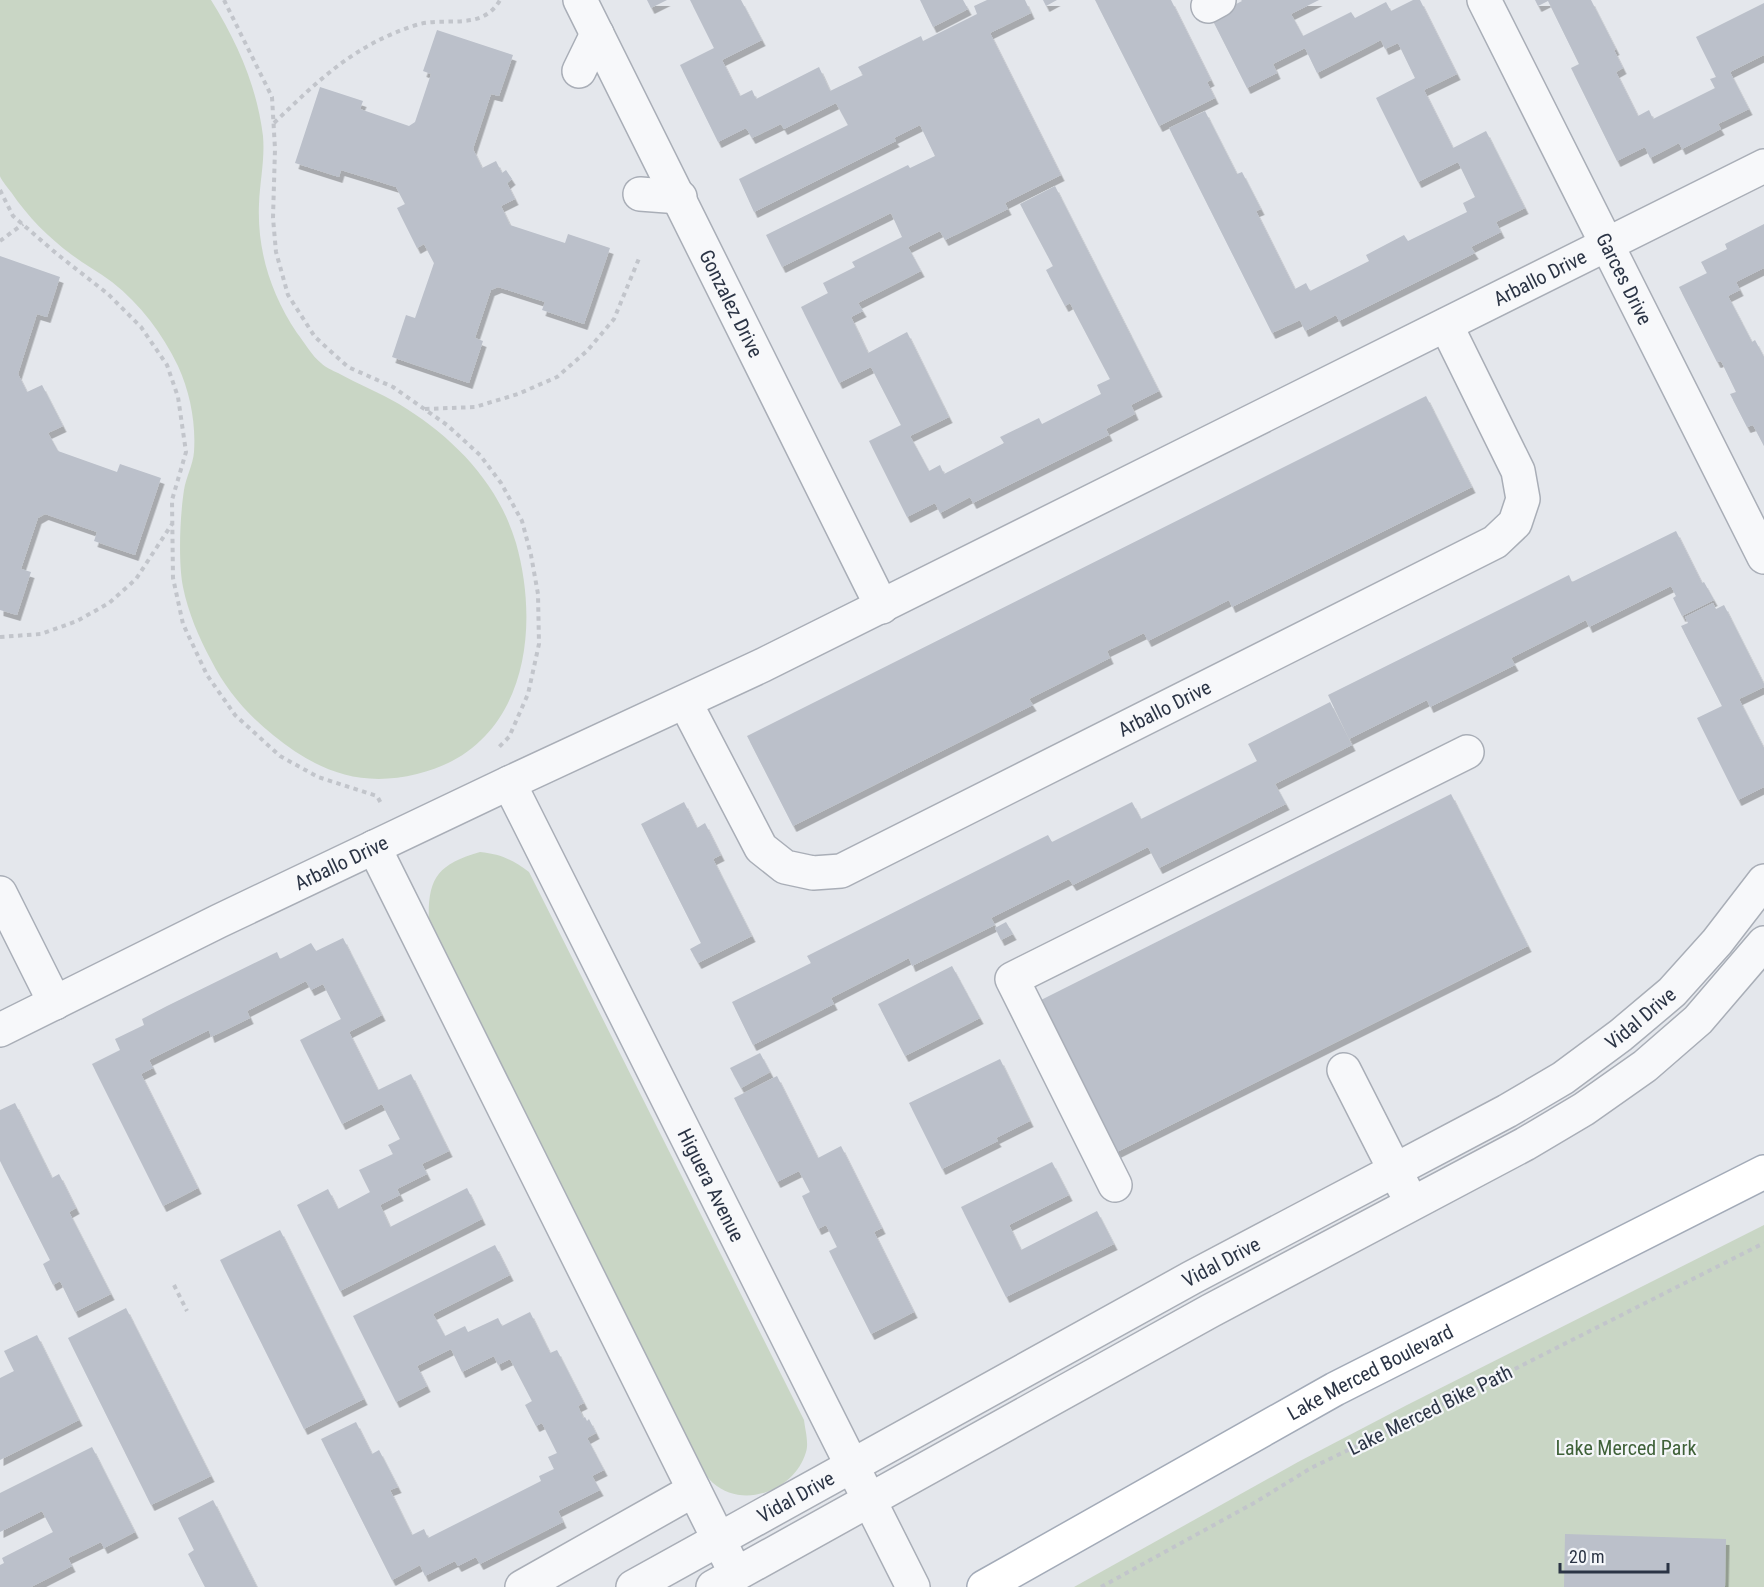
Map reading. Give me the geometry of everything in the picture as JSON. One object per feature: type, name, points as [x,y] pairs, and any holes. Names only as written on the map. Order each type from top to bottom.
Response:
[{"type":"main road","name":"Lake Merced Boulevard","points":[[984,1587],[1335,1389],[1764,1172]]},
{"type":"street","name":"Gonzalez Drive","points":[[580,0],[882,607]]},
{"type":"street","name":"Garces Drive","points":[[1484,0],[1764,557]]},
{"type":"street","points":[[579,71],[597,34]]},
{"type":"street","name":"Arballo Drive","points":[[0,1030],[219,921],[882,607],[1764,166]]},
{"type":"street","points":[[640,194],[680,197]]},
{"type":"street","name":"Arballo Drive","points":[[685,702],[761,848],[784,867],[813,873],[841,871],[1495,542],[1515,523],[1522,499],[1518,471],[1446,325]]},
{"type":"street","points":[[1116,1185],[1012,980],[1467,752]]},
{"type":"street","name":"Higuera Avenue","points":[[509,783],[913,1587]]},
{"type":"street","points":[[374,847],[719,1539],[731,1583]]},
{"type":"street","name":"Vidal Drive","points":[[633,1587],[1191,1278],[1507,1111],[1563,1078],[1621,1035],[1672,992],[1717,942],[1764,881]]},
{"type":"street","points":[[0,893],[55,1003]]},
{"type":"street","name":"Vidal Drive","points":[[731,1583],[869,1499],[1210,1311],[1535,1138],[1584,1109],[1645,1066],[1698,1020],[1764,943]]},
{"type":"street","points":[[1344,1070],[1412,1203]]},
{"type":"street","points":[[522,1587],[694,1490]]},
{"type":"path","points":[[224,0],[272,97],[275,159],[273,218],[276,252],[288,295],[315,337],[348,367],[393,387],[447,425],[480,455],[501,483],[522,521],[538,594],[539,644],[528,694],[509,737],[495,751]]},
{"type":"path","points":[[274,123],[340,62],[369,44],[395,32],[422,24],[448,21],[467,22],[483,17],[500,0]]},
{"type":"path","points":[[0,190],[13,216],[108,294],[141,327],[167,365],[178,397],[186,452],[172,500],[173,578],[183,624],[207,675],[235,715],[280,756],[318,777],[377,796],[387,815]]},
{"type":"path","points":[[0,241],[23,224]]},
{"type":"path","points":[[424,409],[475,407],[518,394],[557,377],[587,351],[614,319],[640,256]]},
{"type":"path","points":[[0,637],[40,634],[78,621],[108,603],[136,579],[172,524]]},
{"type":"path","name":"Lake Merced Bike Path","points":[[1101,1587],[1254,1503],[1311,1468],[1491,1381],[1764,1243]]},
{"type":"path","points":[[174,1285],[187,1311]]},
{"type":"green space","points":[[0,0],[211,0],[237,48],[256,100],[263,136],[259,204],[260,238],[273,287],[288,318],[311,353],[323,365],[399,404],[455,446],[471,463],[498,500],[516,543],[524,578],[526,614],[524,650],[516,684],[502,714],[481,740],[453,761],[417,774],[377,779],[340,773],[323,767],[289,748],[263,727],[238,701],[217,671],[194,625],[181,576],[181,512],[185,485],[193,457],[194,441],[193,419],[186,386],[165,342],[150,320],[123,291],[72,255],[47,234],[24,210],[0,177]]},
{"type":"green space","points":[[480,852],[506,858],[529,872],[804,1420],[807,1448],[800,1465],[780,1486],[767,1492],[739,1495],[725,1491],[710,1481],[696,1460],[429,926],[430,897],[437,877],[453,863]]},
{"type":"green space","name":"Lake Merced Park","points":[[1764,1225],[1764,1587],[1074,1587],[1298,1462]]},
{"type":"building","points":[[647,0],[667,0],[651,8]]},
{"type":"building","points":[[690,0],[741,0],[762,40],[722,60],[740,96],[752,90],[756,99],[819,67],[830,91],[863,75],[858,67],[921,36],[923,41],[977,14],[974,6],[987,0],[1025,0],[1031,13],[990,33],[1061,175],[1005,203],[1008,209],[945,240],[940,231],[908,247],[921,271],[858,303],[863,311],[851,317],[868,353],[907,332],[949,417],[910,436],[929,471],[940,465],[944,474],[1004,443],[1000,437],[1039,418],[1042,424],[1101,394],[1097,385],[1110,379],[1070,303],[1065,306],[1046,270],[1053,266],[1020,204],[1055,186],[1159,391],[1131,405],[1135,414],[1106,429],[1109,435],[973,503],[970,497],[940,513],[935,503],[907,517],[869,441],[901,425],[871,367],[839,383],[801,307],[828,293],[823,283],[855,267],[852,262],[902,237],[891,213],[782,267],[766,235],[908,165],[910,168],[935,156],[920,125],[894,138],[896,141],[754,212],[739,179],[848,125],[836,103],[784,129],[781,124],[752,138],[746,128],[718,142],[680,65],[714,48]]},
{"type":"building","points":[[920,0],[963,0],[968,9],[933,27]]},
{"type":"building","points":[[1043,0],[1057,0],[1046,6]]},
{"type":"building","points":[[1095,0],[1171,0],[1211,80],[1207,82],[1215,98],[1159,126]]},
{"type":"building","points":[[1241,0],[1319,0],[1291,14],[1303,36],[1351,12],[1355,18],[1386,2],[1391,11],[1413,0],[1420,0],[1457,74],[1424,90],[1453,148],[1486,131],[1525,208],[1496,222],[1501,232],[1471,247],[1475,253],[1339,321],[1336,315],[1305,331],[1300,320],[1272,333],[1169,128],[1205,111],[1237,174],[1242,172],[1261,209],[1256,211],[1295,289],[1306,283],[1310,291],[1369,261],[1366,255],[1404,235],[1408,241],[1467,212],[1463,203],[1475,197],[1458,162],[1418,182],[1376,98],[1415,78],[1398,43],[1385,49],[1381,40],[1317,73],[1305,48],[1273,64],[1277,73],[1247,88],[1211,17]]},
{"type":"building","points":[[1535,0],[1591,0],[1616,49],[1614,50],[1623,68],[1616,72],[1638,116],[1649,110],[1653,119],[1715,88],[1710,79],[1716,77],[1696,37],[1764,3],[1764,55],[1730,72],[1749,109],[1718,124],[1721,129],[1682,149],[1679,143],[1650,158],[1645,147],[1617,161],[1571,68],[1579,64],[1548,1],[1538,6]]},
{"type":"building","points":[[437,30],[513,55],[499,96],[491,94],[473,149],[482,168],[496,161],[502,173],[506,170],[512,179],[507,183],[515,199],[501,206],[510,225],[565,243],[568,234],[610,248],[584,324],[542,310],[545,302],[498,287],[491,290],[475,338],[483,341],[469,383],[392,357],[406,315],[415,318],[434,263],[424,244],[417,248],[397,208],[405,204],[396,187],[341,170],[339,177],[295,163],[320,87],[363,101],[360,109],[409,126],[415,122],[431,74],[423,71]]},
{"type":"building","points":[[1764,224],[1764,268],[1736,282],[1740,290],[1728,296],[1752,342],[1755,340],[1764,357],[1764,446],[1753,425],[1747,427],[1730,394],[1736,392],[1721,361],[1717,362],[1679,287],[1707,273],[1701,262],[1727,249],[1725,244]]},
{"type":"building","points":[[0,256],[60,277],[47,317],[37,314],[18,374],[27,392],[42,385],[63,426],[48,433],[58,451],[117,472],[120,464],[161,478],[135,555],[94,541],[97,532],[45,514],[38,518],[21,569],[31,572],[17,615],[0,610]]},
{"type":"building","points":[[1426,396],[1472,487],[1232,607],[1229,600],[1148,641],[1144,633],[1107,651],[1110,658],[1029,699],[1033,705],[793,826],[747,736]]},
{"type":"building","points":[[1676,531],[1702,583],[1704,582],[1714,600],[1682,616],[1673,598],[1676,596],[1671,586],[1589,627],[1586,620],[1511,658],[1515,665],[1430,707],[1427,700],[1349,739],[1328,695],[1569,575],[1572,582]]},
{"type":"building","points":[[1713,603],[1716,609],[1724,605],[1764,684],[1764,687],[1739,699],[1764,748],[1764,787],[1738,800],[1697,718],[1722,706],[1681,626],[1688,623],[1685,617]]},
{"type":"building","points":[[1330,702],[1352,745],[1275,784],[1286,804],[1159,868],[1148,847],[1073,885],[1069,879],[991,918],[995,925],[912,966],[909,958],[831,998],[834,1004],[753,1045],[732,1002],[811,963],[807,956],[1048,835],[1052,842],[1132,802],[1141,819],[1257,761],[1248,744]]},
{"type":"building","points":[[1451,794],[1528,946],[1117,1152],[1041,1000]]},
{"type":"building","points":[[684,802],[697,828],[705,823],[721,855],[713,859],[752,936],[698,963],[690,949],[701,943],[641,824]]},
{"type":"building","points":[[1006,922],[1013,934],[1001,940],[995,928]]},
{"type":"building","points":[[343,938],[382,1015],[349,1032],[378,1090],[411,1074],[449,1151],[422,1164],[427,1174],[397,1189],[400,1195],[380,1205],[390,1227],[467,1188],[482,1219],[340,1291],[297,1205],[328,1189],[338,1209],[370,1192],[359,1170],[393,1154],[388,1145],[400,1139],[382,1104],[342,1124],[300,1040],[341,1019],[323,984],[311,990],[306,981],[247,1011],[250,1018],[211,1037],[209,1030],[149,1060],[153,1068],[141,1074],[198,1188],[163,1206],[92,1064],[120,1050],[115,1039],[144,1025],[142,1019],[167,1006],[277,952],[280,959],[311,943],[316,951]]},
{"type":"building","points":[[952,966],[980,1018],[905,1056],[878,1004]]},
{"type":"building","points":[[760,1053],[770,1072],[741,1088],[730,1068]]},
{"type":"building","points":[[1000,1059],[1030,1121],[996,1138],[998,1141],[942,1169],[909,1103]]},
{"type":"building","points":[[777,1076],[818,1158],[841,1146],[882,1228],[874,1232],[914,1312],[871,1334],[829,1251],[837,1247],[826,1225],[818,1229],[802,1196],[810,1192],[799,1171],[777,1182],[734,1098]]},
{"type":"building","points":[[15,1103],[52,1178],[59,1174],[76,1208],[69,1212],[111,1294],[75,1312],[60,1281],[53,1285],[43,1264],[50,1260],[0,1161],[0,1110]]},
{"type":"building","points":[[1052,1162],[1069,1195],[1009,1225],[1021,1250],[1097,1211],[1114,1244],[1006,1297],[961,1207]]},
{"type":"building","points":[[280,1230],[364,1399],[304,1429],[220,1260]]},
{"type":"building","points":[[495,1245],[510,1275],[433,1314],[445,1336],[465,1326],[468,1332],[498,1318],[502,1326],[530,1312],[550,1353],[557,1350],[584,1403],[578,1406],[583,1418],[585,1417],[587,1421],[589,1419],[596,1433],[587,1438],[604,1470],[592,1476],[600,1490],[558,1511],[563,1522],[480,1564],[476,1557],[458,1566],[455,1561],[425,1576],[420,1565],[392,1580],[321,1439],[356,1422],[372,1454],[379,1450],[398,1487],[390,1490],[412,1535],[424,1529],[428,1538],[541,1481],[539,1476],[554,1469],[548,1457],[557,1453],[542,1423],[536,1426],[525,1405],[532,1401],[510,1359],[498,1365],[494,1356],[462,1372],[451,1349],[417,1366],[427,1386],[396,1402],[353,1316]]},
{"type":"building","points":[[126,1308],[211,1476],[151,1505],[68,1338]]},
{"type":"building","points":[[37,1335],[79,1420],[0,1460],[0,1378],[14,1371],[4,1351]]},
{"type":"building","points":[[92,1447],[135,1532],[104,1548],[101,1542],[68,1558],[72,1566],[31,1587],[0,1587],[0,1565],[4,1563],[2,1558],[53,1532],[42,1511],[0,1532],[0,1493]]},
{"type":"building","points":[[213,1500],[257,1587],[205,1587],[188,1554],[194,1550],[178,1518]]},
{"type":"building","points":[[1565,1534],[1726,1539],[1725,1587],[1564,1587]]}]
